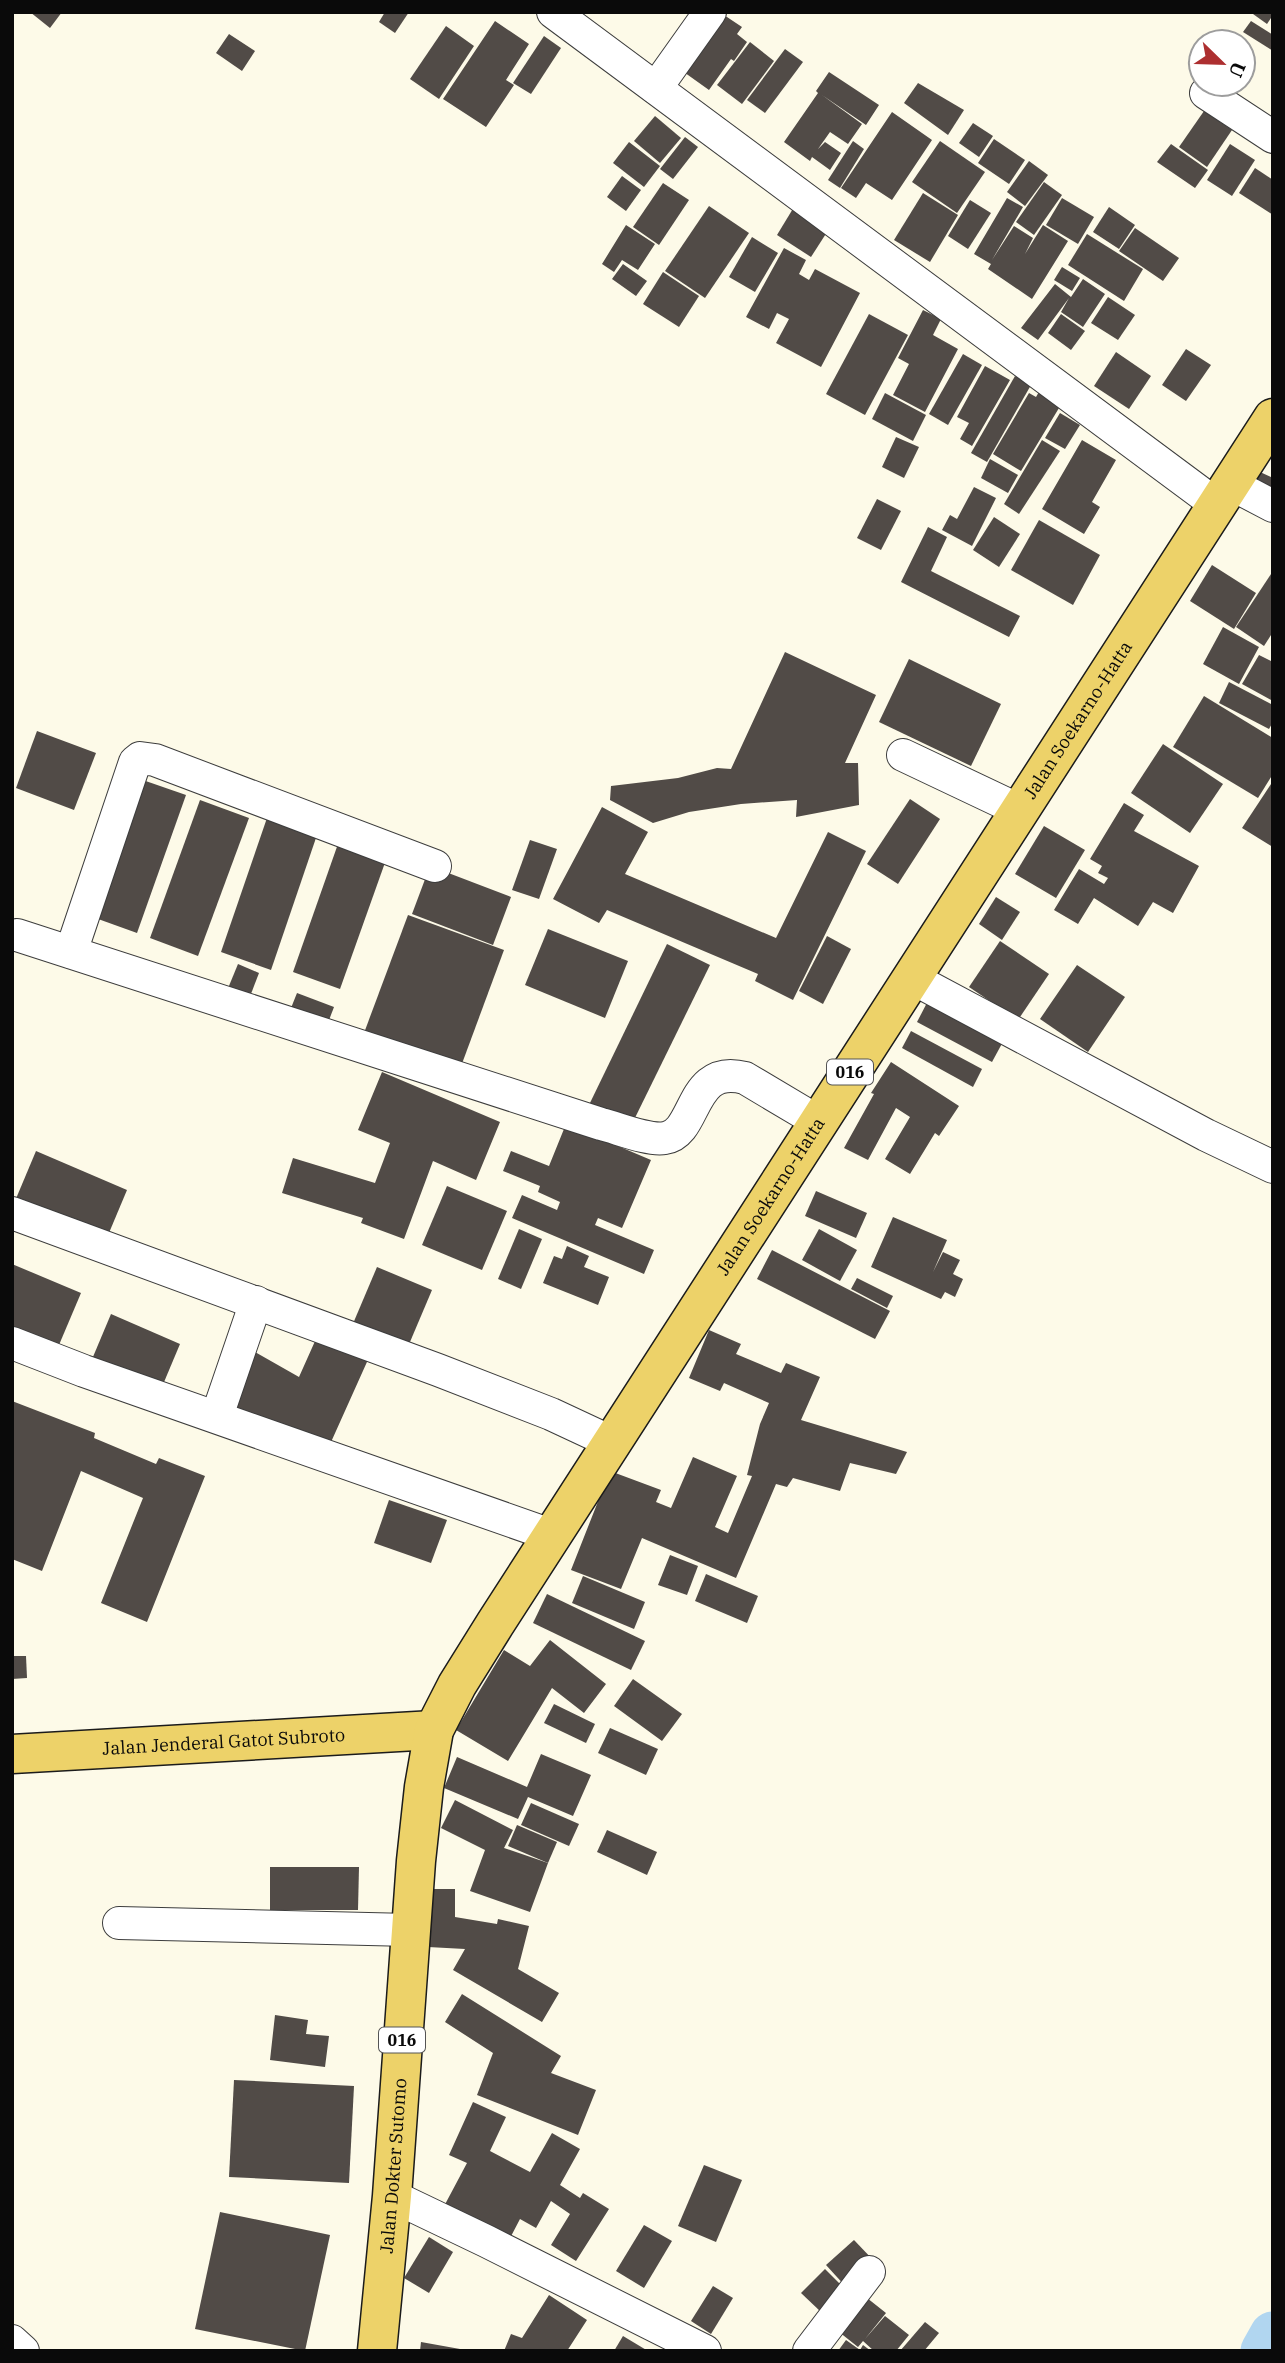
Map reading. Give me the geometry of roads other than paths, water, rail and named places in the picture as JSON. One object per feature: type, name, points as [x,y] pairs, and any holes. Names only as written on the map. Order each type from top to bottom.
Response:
[{"type":"main road","name":"Jalan Soekarno-Hatta","points":[[434,1730],[464,1675],[551,1535],[1273,418]]},
{"type":"main road","name":"Jalan Jenderal Gatot Subroto","points":[[12,1754],[434,1730]]},
{"type":"main road","name":"Jalan Dokter Sutomo","points":[[377,2351],[392,2196],[410,1930],[425,1787],[434,1730]]},
{"type":"street","points":[[553,12],[1224,494],[1273,506]]},
{"type":"street","points":[[656,88],[710,12]]},
{"type":"street","points":[[1214,98],[1273,137]]},
{"type":"street","points":[[903,755],[1019,810]]},
{"type":"street","points":[[71,952],[135,762],[141,758],[147,757],[435,866]]},
{"type":"street","points":[[17,935],[601,1124],[653,1138],[673,1136],[698,1097],[716,1078],[732,1075],[745,1079],[819,1122]]},
{"type":"street","points":[[910,977],[1193,1129],[1273,1167]]},
{"type":"street","points":[[14,1219],[256,1302],[570,1422],[611,1442]]},
{"type":"street","points":[[217,1416],[256,1302]]},
{"type":"street","points":[[12,1343],[335,1461],[551,1535]]},
{"type":"street","points":[[119,1923],[410,1930]]},
{"type":"street","points":[[392,2196],[705,2351]]},
{"type":"street","points":[[809,2351],[869,2272]]},
{"type":"street","points":[[12,2342],[23,2351]]},
{"type":"waterway","points":[[1264,2351],[1273,2335]]}]
